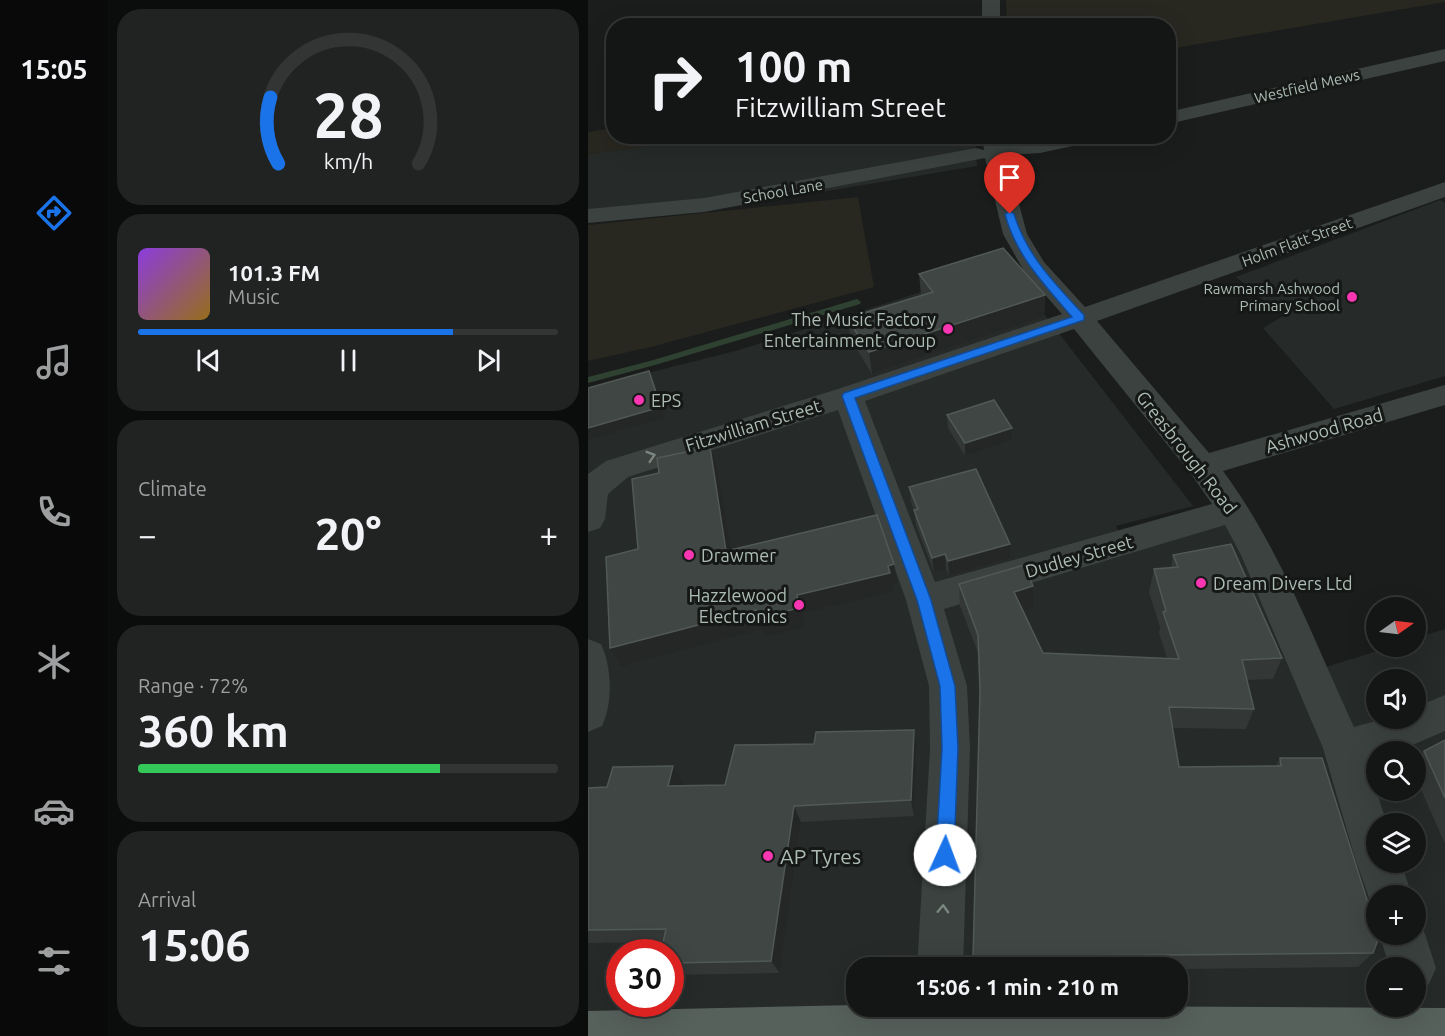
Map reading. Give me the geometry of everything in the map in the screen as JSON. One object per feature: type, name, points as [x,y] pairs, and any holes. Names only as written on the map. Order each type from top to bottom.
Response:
[{"type":"main road","points":[[588,1035],[938,1017],[1426,1024]]},
{"type":"street","points":[[991,0],[991,18]]},
{"type":"street","name":"Westfield Mews","points":[[1176,116],[1445,55]]},
{"type":"street","points":[[988,147],[1050,144]]},
{"type":"street","name":"School Lane","points":[[588,216],[704,205],[988,147]]},
{"type":"street","name":"Greasbrough Road","points":[[988,147],[1015,234],[1033,266],[1080,318],[1202,465],[1234,510],[1275,589],[1343,748],[1366,822]]},
{"type":"street","name":"Holm Flatt Street","points":[[1080,318],[1445,189]]},
{"type":"street","name":"Fitzwilliam Street","points":[[588,519],[591,493],[599,481],[617,469],[848,396],[1080,318]]},
{"type":"street","name":"Ashwood Road","points":[[1202,465],[1445,395]]},
{"type":"street","points":[[848,396],[924,600],[948,686],[950,748],[940,957]]},
{"type":"street","name":"Dudley Street","points":[[924,600],[1234,510]]},
{"type":"street","points":[[588,656],[590,696],[588,714]]},
{"type":"street","points":[[1343,748],[1381,739],[1445,713]]},
{"type":"shaded area","points":[[1006,0],[1445,0],[1445,2],[1176,48],[1176,18],[1007,18]]},
{"type":"shaded area","points":[[606,129],[606,144],[666,144],[588,154],[588,132]]},
{"type":"shaded area","points":[[661,144],[976,144],[977,166],[709,211],[588,222],[588,154]]},
{"type":"shaded area","points":[[858,197],[874,287],[651,347],[588,361],[588,225]]},
{"type":"shaded area","name":"Rawmarsh Ashwood Primary School","points":[[1440,200],[1445,203],[1445,376],[1334,409],[1263,328],[1283,316],[1236,277]]},
{"type":"shaded area","points":[[1006,265],[1193,506],[1116,526],[1123,543],[1234,510],[1310,672],[1366,654],[1366,657],[1426,657],[1426,635],[1445,629],[1445,1036],[588,1036],[588,388],[739,350]]},
{"type":"building","points":[[1003,248],[1045,295],[869,352],[847,318],[933,292],[919,274]]},
{"type":"building","points":[[649,371],[661,407],[588,428],[588,388]]},
{"type":"building","points":[[994,400],[1012,428],[965,443],[947,415]]},
{"type":"building","points":[[710,447],[726,551],[877,515],[894,564],[888,566],[890,573],[797,595],[799,608],[758,618],[756,610],[610,648],[606,557],[638,549],[632,479],[659,473],[657,458]]},
{"type":"building","points":[[976,469],[1010,544],[948,561],[945,554],[932,558],[914,510],[918,509],[909,487]]},
{"type":"building","points":[[1231,544],[1282,658],[1242,660],[1254,709],[1169,707],[1179,767],[1281,766],[1280,758],[1322,758],[1366,896],[1366,945],[1376,945],[1373,953],[973,957],[980,691],[978,635],[959,584],[1024,565],[1033,586],[1014,592],[1043,653],[1179,659],[1163,612],[1166,611],[1154,569],[1178,567],[1173,555]]},
{"type":"building","points":[[914,730],[911,800],[794,806],[771,961],[684,963],[684,939],[664,939],[666,929],[588,930],[588,788],[607,787],[613,767],[673,766],[668,786],[725,785],[735,745],[814,744],[816,732]]},
{"type":"building","points":[[1445,740],[1445,798],[1426,755],[1426,750]]},
{"type":"waterway","points":[[588,380],[857,302]]},
{"type":"place","name":"Rawmarsh Ashwood Primary School","points":[[1352,297]]},
{"type":"place","name":"The Music Factory Entertainment Group","points":[[948,329]]},
{"type":"place","name":"EPS","points":[[639,400]]},
{"type":"place","name":"Drawmer","points":[[689,555]]},
{"type":"place","name":"Dream Divers Ltd","points":[[1201,583]]},
{"type":"place","name":"Hazzlewood Electronics","points":[[799,605]]},
{"type":"place","name":"AP Tyres","points":[[768,856]]},
{"type":"route","points":[[945,855],[950,748],[948,686],[924,600],[848,396],[1080,318],[1033,266],[1015,234],[1010,214]]}]
